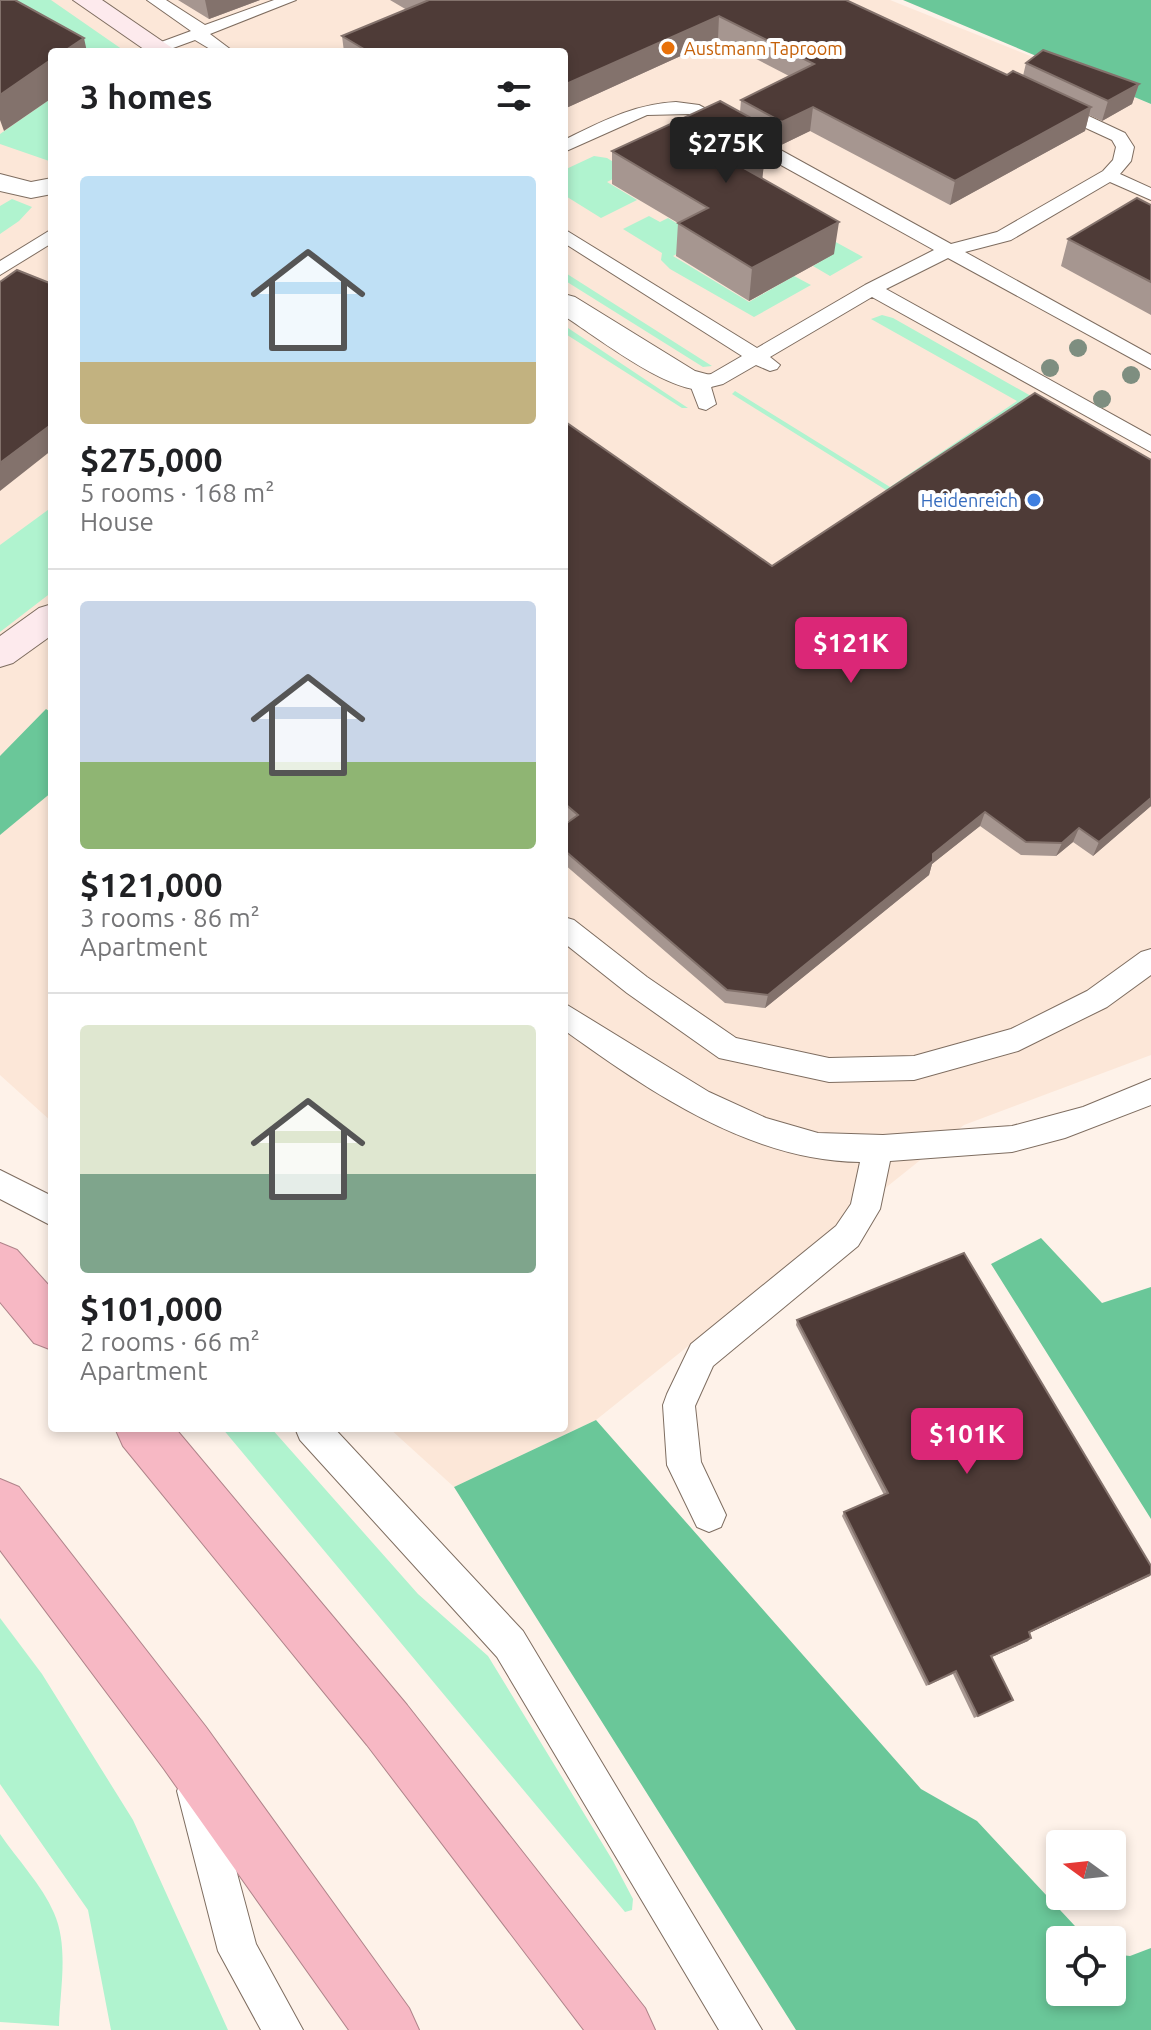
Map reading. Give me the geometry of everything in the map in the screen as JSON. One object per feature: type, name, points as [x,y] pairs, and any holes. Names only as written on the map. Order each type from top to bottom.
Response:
[{"type":"highway","points":[[0,1266],[48,1321]]},
{"type":"highway","points":[[144,1432],[288,1601],[623,2030]]},
{"type":"highway","points":[[0,1506],[185,1748],[387,2030]]},
{"type":"street","points":[[85,0],[159,48]]},
{"type":"street","points":[[0,182],[31,190],[48,187]]},
{"type":"street","points":[[568,306],[685,379],[702,393]]},
{"type":"street","points":[[0,654],[48,620]]},
{"type":"lane","points":[[155,0],[221,48]]},
{"type":"lane","points":[[167,48],[288,0]]},
{"type":"lane","points":[[702,393],[716,380],[764,361],[815,320],[947,251],[1004,236],[1109,175],[1122,161],[1125,147],[1119,137],[1032,97]]},
{"type":"lane","points":[[568,145],[652,106],[673,105],[693,109],[1151,363]]},
{"type":"lane","points":[[1109,175],[1151,195]]},
{"type":"lane","points":[[0,269],[48,238]]},
{"type":"lane","points":[[568,238],[764,361]]},
{"type":"lane","points":[[872,289],[1151,445]]},
{"type":"lane","points":[[815,320],[834,331]]},
{"type":"lane","points":[[568,931],[637,985],[729,1049],[829,1070],[914,1068],[1018,1039],[1097,999],[1151,959]]},
{"type":"lane","points":[[568,1018],[648,1075],[704,1105],[787,1139],[818,1146],[878,1149],[1012,1139],[1104,1114],[1151,1092]]},
{"type":"lane","points":[[709,1515],[684,1465],[679,1405],[702,1355],[847,1236],[865,1209],[878,1149]]},
{"type":"lane","points":[[0,1184],[48,1210]]},
{"type":"lane","points":[[316,1432],[510,1644],[742,2030]]},
{"type":"lane","points":[[185,1748],[238,1951],[283,2030]]},
{"type":"shaded area","points":[[0,0],[890,0],[1151,104],[1151,1055],[964,1125],[596,1420],[454,1487],[393,1432],[568,1432],[568,48],[48,48],[48,1118],[0,1075]]},
{"type":"green space","points":[[0,0],[51,0],[120,48],[55,48]]},
{"type":"green space","points":[[903,0],[1151,0],[1151,104]]},
{"type":"green space","points":[[48,101],[48,161],[0,144],[0,134]]},
{"type":"green space","points":[[594,156],[607,158],[628,171],[607,182],[637,200],[601,218],[568,197],[568,168]]},
{"type":"green space","points":[[12,199],[32,207],[0,234],[0,206]]},
{"type":"green space","points":[[783,213],[863,257],[830,276],[813,266],[833,254]]},
{"type":"green space","points":[[649,216],[660,222],[668,218],[683,227],[719,231],[673,256],[749,302],[794,276],[811,285],[754,317],[670,269],[661,260],[662,253],[623,229]]},
{"type":"green space","points":[[568,275],[712,366],[703,367],[568,283]]},
{"type":"green space","points":[[882,315],[893,318],[1151,464],[894,495],[732,394],[735,391],[890,487],[1017,401],[871,319]]},
{"type":"green space","points":[[568,329],[688,408],[682,408],[568,336]]},
{"type":"green space","points":[[48,510],[48,595],[0,632],[0,545]]},
{"type":"green space","points":[[48,710],[48,795],[0,835],[0,756]]},
{"type":"green space","points":[[1041,1238],[1102,1303],[1151,1287],[1151,1519],[991,1264]]},
{"type":"green space","points":[[596,1420],[921,1789],[977,1821],[1046,1895],[1046,1910],[1060,1910],[1075,1926],[1046,1926],[1046,2006],[1126,2006],[1126,1956],[1151,1948],[1151,2030],[796,2030],[454,1487]]},
{"type":"green space","points":[[225,1432],[275,1432],[418,1594],[488,1656],[613,1861],[633,1899],[632,1910],[625,1912]]},
{"type":"green space","points":[[0,1618],[42,1674],[133,1820],[228,2030],[111,2030],[88,1910],[0,1784]]},
{"type":"green space","points":[[0,1834],[43,1892],[59,1926],[62,1983],[59,2026],[0,2022]]},
{"type":"building","points":[[0,0],[15,0],[84,38],[69,48],[48,48],[48,62],[0,95]]},
{"type":"building","points":[[429,0],[846,0],[1007,75],[1013,71],[1091,107],[955,181],[813,107],[782,122],[741,100],[814,64],[719,16],[568,83],[568,48],[362,48],[342,36]]},
{"type":"building","points":[[1043,50],[1139,84],[1108,101],[1026,63]]},
{"type":"building","points":[[720,101],[762,124],[732,138],[765,156],[742,167],[839,222],[752,268],[678,223],[708,208],[612,151]]},
{"type":"building","points":[[1137,198],[1151,205],[1151,282],[1068,239]]},
{"type":"building","points":[[17,270],[48,282],[48,427],[0,463],[0,282]]},
{"type":"building","points":[[1035,393],[1151,460],[1151,798],[1099,842],[1079,828],[1062,843],[1026,842],[985,812],[933,854],[933,861],[768,995],[727,990],[568,853],[568,822],[578,815],[568,806],[568,424],[772,566]]},
{"type":"building","points":[[964,1253],[1151,1566],[1151,1574],[1029,1632],[1031,1638],[991,1656],[1013,1700],[978,1716],[956,1671],[929,1684],[844,1512],[888,1493],[797,1320]]},
{"type":"place","name":"Austmann Taproom","points":[[668,48]]},
{"type":"place","name":"Heidenreich","points":[[1034,500]]}]
